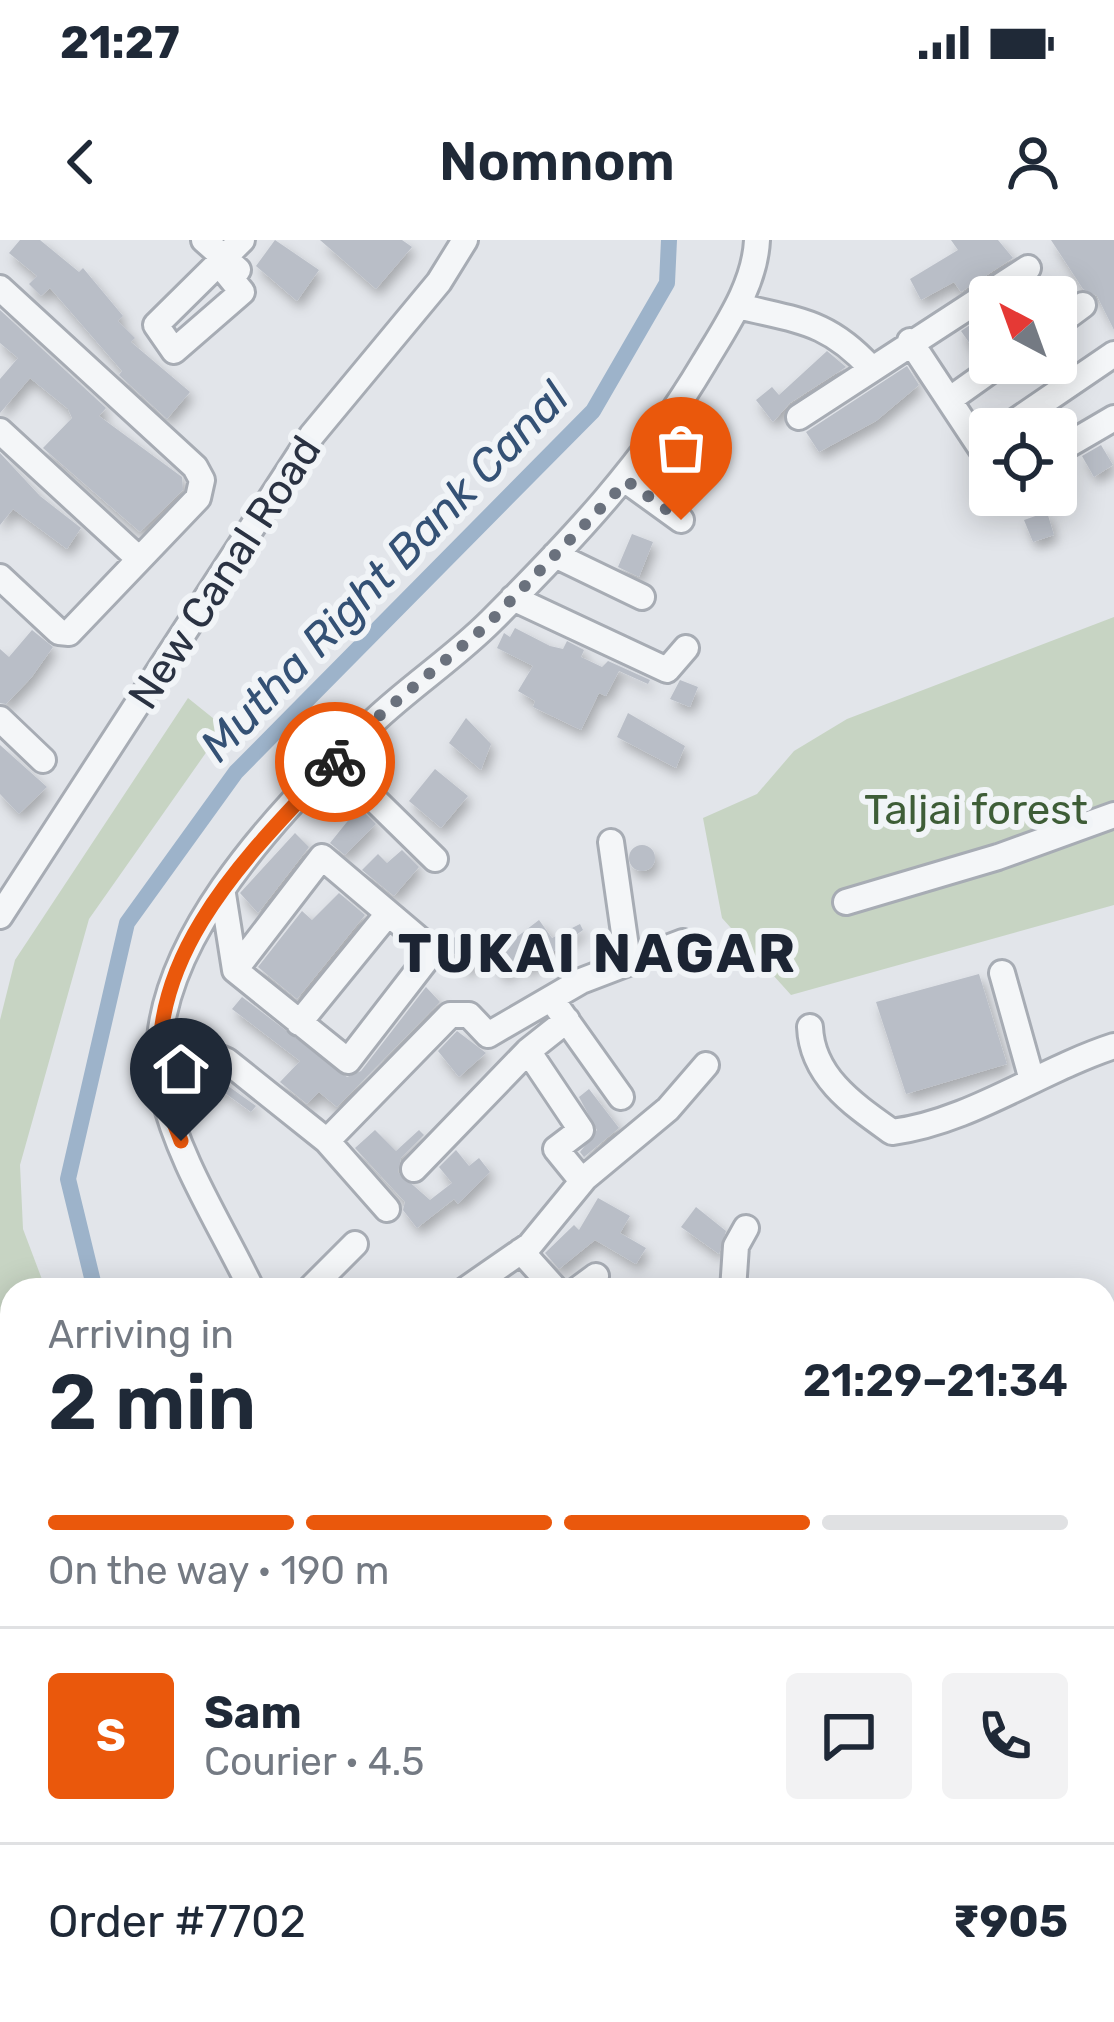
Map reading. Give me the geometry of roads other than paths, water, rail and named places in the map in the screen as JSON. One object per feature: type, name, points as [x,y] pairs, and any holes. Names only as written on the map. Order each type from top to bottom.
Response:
[{"type":"street","points":[[204,240],[229,255],[253,283]]},
{"type":"street","name":"New Canal Road","points":[[0,916],[312,435],[439,282],[465,240]]},
{"type":"street","points":[[247,1278],[162,1090],[161,1032],[170,982],[188,942],[267,835],[373,721],[513,598],[627,481],[738,307],[757,240]]},
{"type":"street","points":[[799,417],[1028,268]]},
{"type":"street","points":[[0,287],[195,467],[202,480],[198,498],[69,633],[59,632],[0,577]]},
{"type":"street","points":[[1077,309],[1083,305]]},
{"type":"street","points":[[738,307],[826,328],[844,338],[871,368]]},
{"type":"street","points":[[910,341],[969,426]]},
{"type":"street","points":[[1035,408],[1114,354]]},
{"type":"street","points":[[949,400],[971,384]]},
{"type":"street","points":[[1077,440],[1114,418]]},
{"type":"street","points":[[0,431],[139,559]]},
{"type":"street","points":[[627,481],[681,520]]},
{"type":"street","points":[[555,555],[642,597]]},
{"type":"street","points":[[513,598],[667,670],[686,648]]},
{"type":"street","points":[[0,719],[44,760]]},
{"type":"street","points":[[335,761],[435,859]]},
{"type":"street","points":[[846,902],[998,857],[1114,814]]},
{"type":"street","points":[[611,842],[628,961]]},
{"type":"street","points":[[223,894],[235,970],[348,1061],[433,951],[322,857],[235,970]]},
{"type":"street","points":[[299,1024],[387,914]]},
{"type":"street","points":[[414,1169],[528,1051],[560,1010],[628,961],[683,942]]},
{"type":"street","points":[[1003,973],[1032,1080]]},
{"type":"street","points":[[560,1010],[621,1097]]},
{"type":"street","points":[[327,1141],[450,1015],[469,1015],[488,1035],[560,1010]]},
{"type":"street","points":[[810,1028],[818,1065],[851,1102],[892,1132],[919,1129],[1065,1062],[1114,1046]]},
{"type":"street","points":[[161,1032],[227,1061],[327,1141],[387,1209]]},
{"type":"street","points":[[528,1051],[581,1130],[556,1149],[582,1181]]},
{"type":"street","points":[[482,1278],[521,1251],[582,1181],[668,1109],[706,1065]]},
{"type":"street","points":[[734,1278],[736,1246],[746,1228]]},
{"type":"street","points":[[321,1278],[355,1244]]},
{"type":"street","points":[[521,1251],[545,1278]]},
{"type":"waterway","name":"Mutha Right Bank Canal","points":[[92,1278],[68,1179],[127,923],[236,772],[593,411],[667,283],[669,240]]},
{"type":"district","name":"TUKAI NAGAR","points":[[598,953]]},
{"type":"park label","name":"Taljai forest","points":[[976,809]]}]
